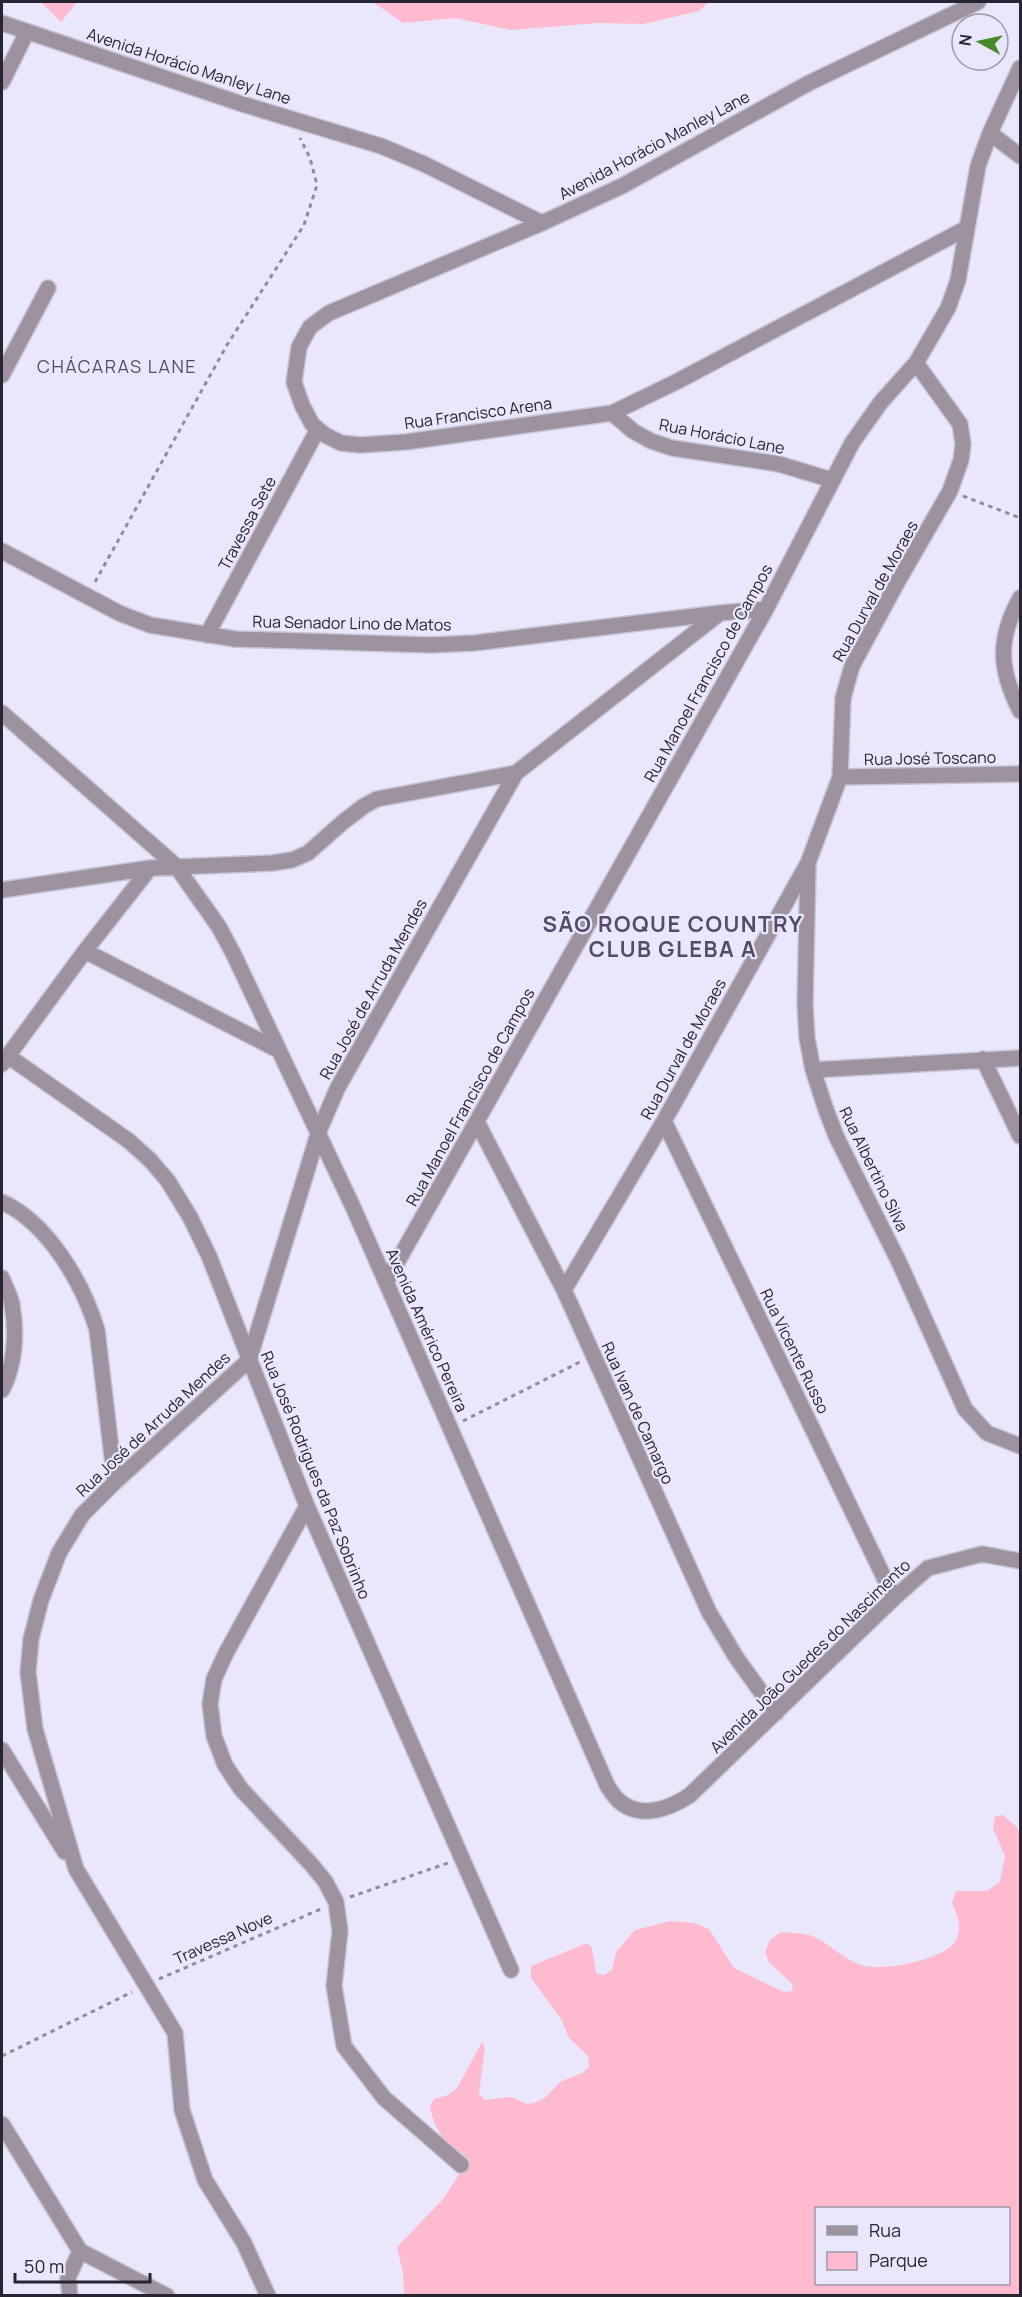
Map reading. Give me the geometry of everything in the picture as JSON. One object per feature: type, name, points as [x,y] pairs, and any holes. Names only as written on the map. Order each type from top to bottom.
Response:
[{"type":"street","name":"Avenida Horácio Manley Lane","points":[[2,23],[381,146],[424,164],[542,223],[622,186],[810,83],[978,2]]},
{"type":"street","points":[[2,82],[27,32]]},
{"type":"street","name":"Rua Manoel Francisco de Campos","points":[[386,1282],[766,609],[858,434],[881,402],[916,363],[948,308],[958,280],[978,166],[990,133],[1020,68]]},
{"type":"street","points":[[990,133],[1020,156]]},
{"type":"street","name":"Rua Francisco Arena","points":[[542,223],[329,313],[310,327],[298,347],[294,382],[312,424],[325,435],[341,443],[360,445],[406,442],[612,413],[676,382],[967,228]]},
{"type":"street","points":[[2,375],[48,288]]},
{"type":"street","name":"Rua Durval de Moraes","points":[[564,1290],[664,1121],[808,864],[840,777],[843,698],[852,666],[950,491],[962,460],[963,444],[960,424],[916,363]]},
{"type":"street","name":"Rua Horácio Lane","points":[[612,413],[633,431],[651,441],[672,448],[779,464],[832,480]]},
{"type":"street","name":"Travessa Sete","points":[[207,635],[318,429]]},
{"type":"street","name":"Rua Senador Lino de Matos","points":[[2,551],[119,613],[150,625],[235,639],[431,645],[474,643],[720,613]]},
{"type":"street","points":[[1018,607],[1004,639],[1004,663],[1008,687],[1020,711]]},
{"type":"street","points":[[720,613],[766,609]]},
{"type":"street","name":"Rua José de Arruda Mendes","points":[[268,2295],[243,2243],[205,2180],[182,2110],[175,2033],[76,1869],[35,1729],[28,1672],[31,1639],[41,1600],[59,1553],[82,1515],[249,1360],[319,1131],[338,1087],[516,773],[720,613]]},
{"type":"street","name":"Avenida Américo Pereira","points":[[2,713],[176,866],[219,927],[319,1131],[607,1785],[619,1801],[636,1810]]},
{"type":"street","points":[[2,890],[150,868],[272,863],[292,860],[308,853],[350,816],[377,799],[516,773]]},
{"type":"street","name":"Rua José Toscano","points":[[840,777],[1020,774]]},
{"type":"street","name":"Rua Albertino Silva","points":[[808,864],[805,1004],[807,1038],[813,1070],[836,1136],[899,1262],[965,1409],[987,1433],[1020,1446]]},
{"type":"street","points":[[5,1060],[85,951],[150,868]]},
{"type":"street","points":[[85,951],[278,1050]]},
{"type":"street","points":[[813,1070],[1020,1058]]},
{"type":"street","points":[[983,1059],[1020,1137]]},
{"type":"street","name":"Rua José Rodrigues da Paz Sobrinho","points":[[5,1060],[129,1141],[168,1181],[190,1217],[209,1256],[307,1506],[511,1970]]},
{"type":"street","name":"Rua Vicente Russo","points":[[664,1121],[894,1598]]},
{"type":"street","name":"Rua Ivan de Camargo","points":[[477,1122],[564,1290],[709,1612],[736,1657],[776,1713]]},
{"type":"street","points":[[2,1202],[31,1222],[49,1242],[80,1287],[91,1311],[97,1330],[116,1482]]},
{"type":"street","points":[[2,1278],[12,1303],[15,1326],[12,1356],[2,1390]]},
{"type":"street","points":[[307,1506],[214,1679],[210,1704],[214,1736],[225,1765],[240,1789],[325,1881],[336,1902],[340,1931],[334,1986],[344,2046],[384,2098],[461,2165]]},
{"type":"street","name":"Avenida João Guedes do Nascimento","points":[[636,1810],[657,1810],[677,1805],[690,1795],[928,1568],[982,1554],[1020,1561]]},
{"type":"street","points":[[2,1750],[76,1869]]},
{"type":"street","points":[[2,2124],[80,2251],[167,2295]]},
{"type":"street","points":[[70,2295],[68,2278],[80,2251]]},
{"type":"path","points":[[88,596],[227,345],[303,225],[317,185],[310,158],[290,118]]},
{"type":"path","points":[[950,491],[1020,518]]},
{"type":"path","points":[[451,1428],[593,1356]]},
{"type":"path","name":"Travessa Nove","points":[[2,2056],[146,1985],[336,1902],[462,1859]]},
{"type":"green space","points":[[41,2],[77,2],[61,22]]},
{"type":"green space","points":[[373,2],[709,2],[699,11],[644,24],[599,23],[511,30],[455,18],[403,23]]},
{"type":"green space","points":[[1003,1815],[1016,1826],[1020,1833],[1020,2295],[404,2295],[403,2273],[397,2247],[444,2198],[465,2165],[463,2154],[450,2146],[437,2128],[430,2106],[434,2099],[448,2095],[457,2088],[482,2042],[485,2048],[479,2093],[485,2100],[511,2097],[527,2104],[535,2103],[546,2097],[560,2082],[584,2072],[589,2066],[588,2056],[569,2038],[561,2019],[531,1978],[531,1966],[587,1943],[592,1948],[596,1973],[604,1975],[612,1970],[616,1952],[635,1930],[670,1921],[695,1923],[709,1929],[734,1968],[784,1992],[792,1991],[793,1985],[769,1962],[765,1952],[770,1940],[781,1932],[809,1935],[850,1960],[865,1966],[887,1967],[916,1962],[942,1952],[957,1938],[959,1924],[952,1903],[956,1891],[987,1891],[1000,1882],[1005,1856],[993,1828],[995,1816]]},
{"type":"district","name":"CHÁCARAS LANE","points":[[117,367]]},
{"type":"district","name":"SÃO ROQUE COUNTRY CLUB GLEBA A","points":[[673,936]]}]
